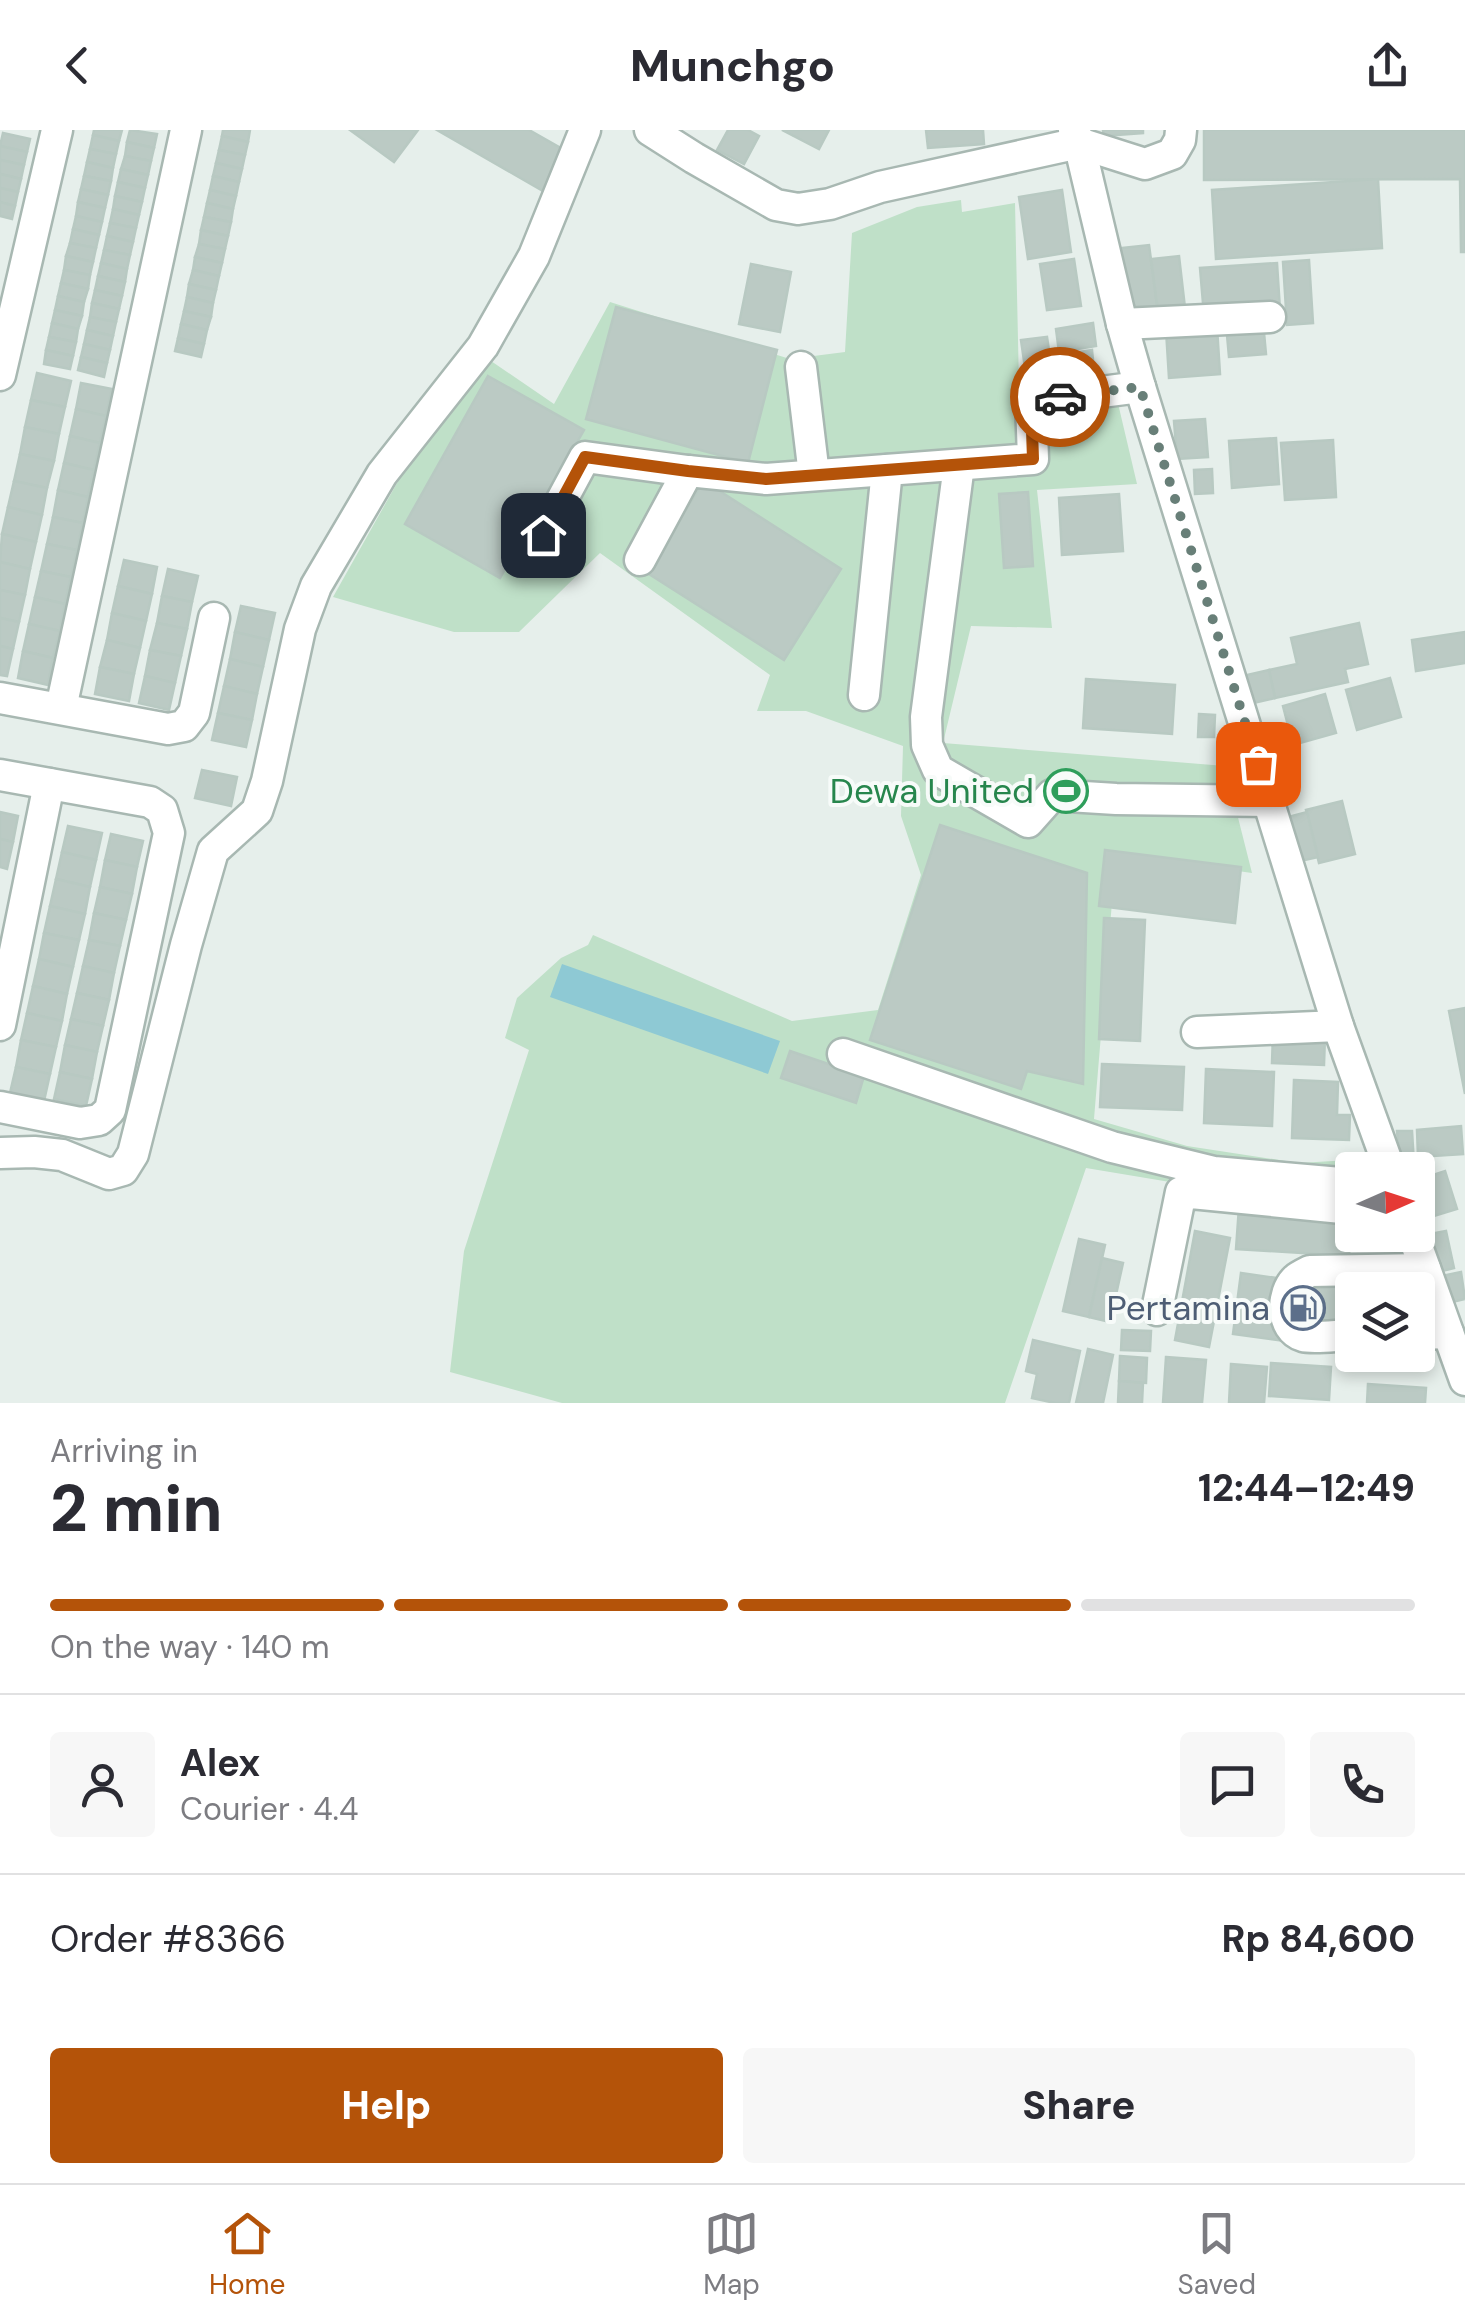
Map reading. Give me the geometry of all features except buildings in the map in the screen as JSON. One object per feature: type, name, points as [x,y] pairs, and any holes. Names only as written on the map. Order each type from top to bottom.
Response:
[{"type":"street","points":[[0,375],[58,130]]},
{"type":"street","points":[[61,708],[186,130]]},
{"type":"street","points":[[0,1153],[62,1155],[110,1174],[123,1170],[134,1154],[213,851],[257,810],[300,629],[316,586],[382,474],[483,346],[534,256],[584,130]]},
{"type":"street","points":[[650,130],[776,205],[798,208],[830,204],[880,187],[1077,136],[1145,164],[1172,154],[1181,130]]},
{"type":"street","points":[[1077,136],[1140,387],[1338,1026],[1384,1152]]},
{"type":"street","points":[[1122,324],[1270,317]]},
{"type":"street","points":[[801,367],[814,476]]},
{"type":"street","points":[[543,535],[585,457],[766,479],[1033,459],[1031,401],[1140,387]]},
{"type":"street","points":[[958,465],[926,717],[927,745],[938,770],[1028,822],[1052,795],[1270,801]]},
{"type":"street","points":[[864,695],[887,470]]},
{"type":"street","points":[[640,560],[688,471]]},
{"type":"street","points":[[0,698],[168,729],[184,726],[194,713],[214,618]]},
{"type":"street","points":[[0,775],[150,802],[162,810],[169,832],[110,1110],[100,1120],[80,1123],[0,1108]]},
{"type":"street","points":[[0,1025],[49,784]]},
{"type":"street","points":[[1197,1032],[1338,1026]]},
{"type":"street","points":[[843,1054],[1112,1147],[1214,1172],[1335,1183]]},
{"type":"street","points":[[1158,1310],[1181,1192],[1335,1207]]},
{"type":"street","points":[[1420,1252],[1465,1380]]},
{"type":"street","points":[[1335,1335],[1301,1336],[1288,1326],[1288,1291],[1296,1278],[1310,1271],[1426,1269]]},
{"type":"street","points":[[1435,1334],[1448,1334]]},
{"type":"green space","name":"Dewa United","points":[[961,200],[962,212],[1015,203],[1019,385],[1112,378],[1137,484],[1037,490],[1052,628],[971,626],[943,743],[1225,766],[1252,873],[1116,854],[1094,1119],[1187,1146],[1299,1163],[1335,1161],[1335,1172],[1212,1189],[1086,1168],[1005,1403],[562,1403],[450,1372],[464,1251],[529,1050],[505,1038],[517,998],[561,958],[588,945],[593,935],[792,1021],[878,1010],[921,875],[901,816],[903,746],[806,711],[757,711],[770,675],[600,553],[519,632],[454,632],[333,597],[401,476],[491,361],[554,404],[610,302],[790,359],[845,352],[852,233],[917,207]]},
{"type":"water","points":[[562,964],[780,1041],[768,1074],[550,997]]},
{"type":"way so far","points":[[1060,397],[1140,387],[1258,764]]},
{"type":"place","name":"Dewa United","points":[[1066,791]]},
{"type":"place","name":"Pertamina","points":[[1303,1308]]},
{"type":"route","points":[[543,535],[585,457],[766,479],[1033,459],[1031,401],[1060,397]]}]
